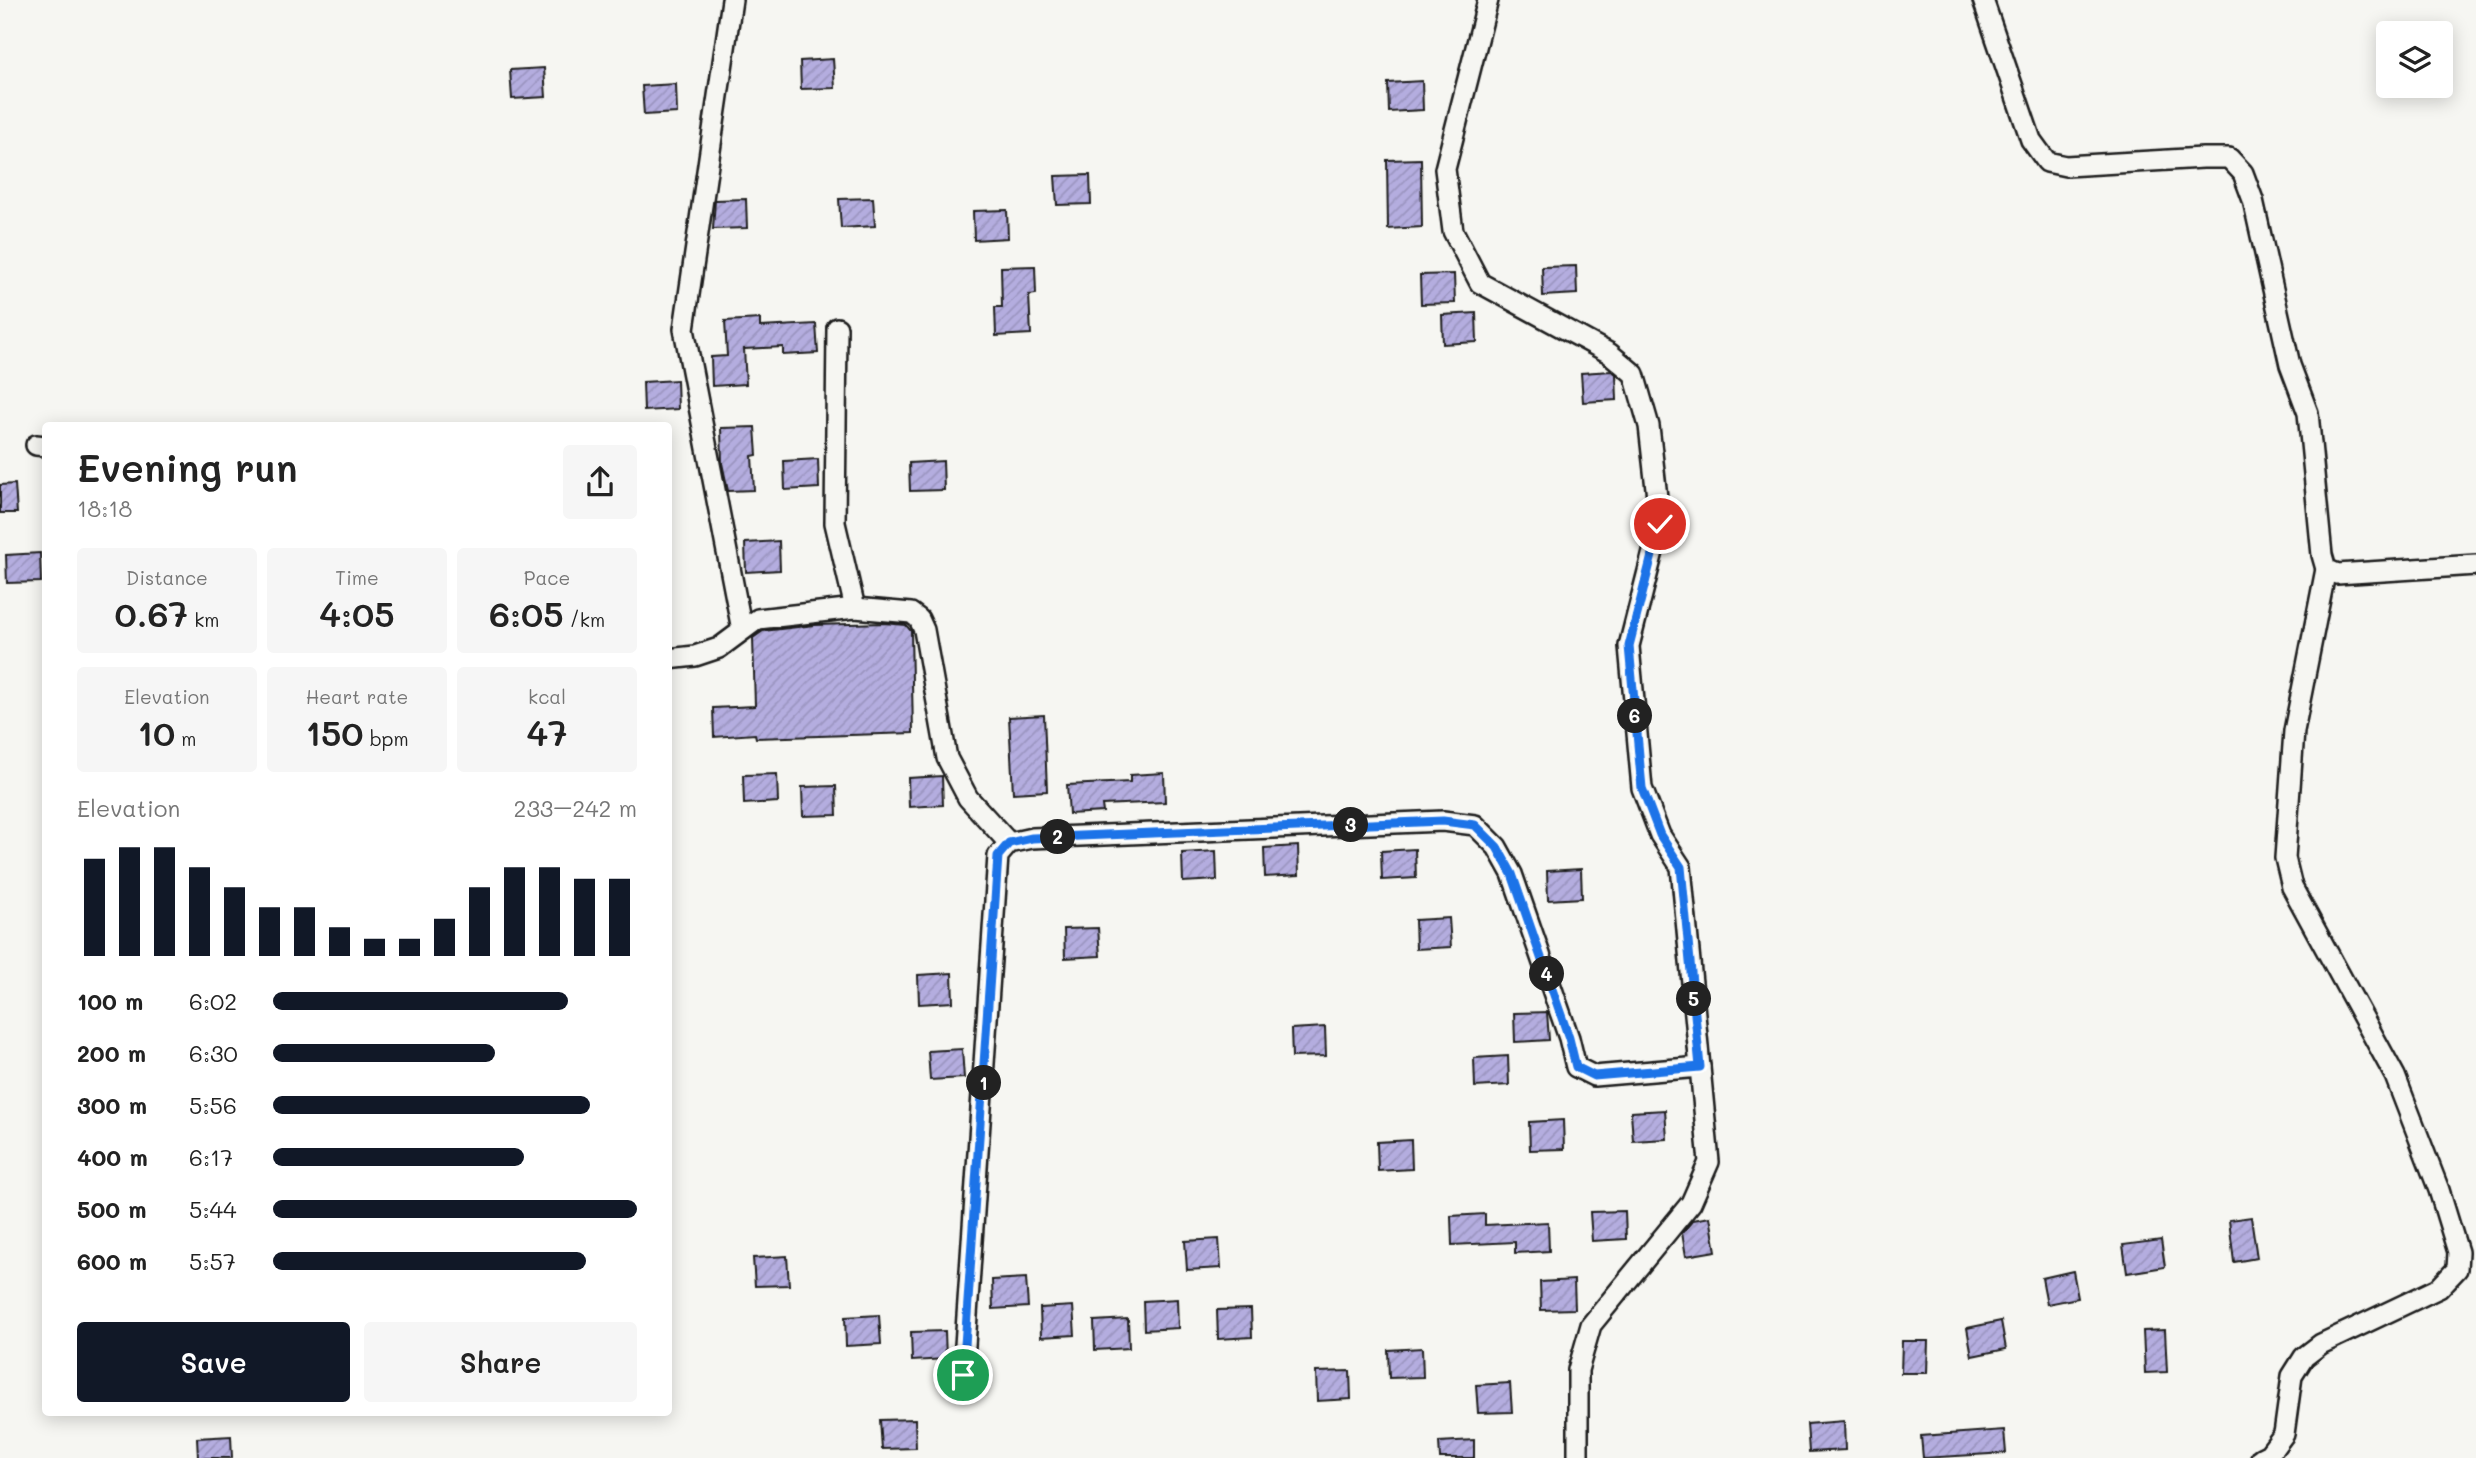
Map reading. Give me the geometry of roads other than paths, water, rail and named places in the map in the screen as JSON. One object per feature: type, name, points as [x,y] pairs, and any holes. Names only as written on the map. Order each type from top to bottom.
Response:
[{"type":"street","points":[[732,0],[684,328],[742,629]]},
{"type":"street","points":[[1488,0],[1445,169],[1453,231],[1480,284],[1609,353],[1634,374],[1649,426],[1660,524],[1629,646],[1642,788],[1660,835],[1681,867],[1709,1161],[1691,1203],[1591,1325],[1578,1370],[1578,1458]]},
{"type":"street","points":[[1983,0],[2031,140],[2048,162],[2066,166],[2229,158],[2243,173],[2253,200],[2290,365],[2308,413],[2322,555],[2326,569],[2294,731],[2285,859],[2292,887],[2395,1076],[2439,1190],[2459,1252],[2457,1269],[2438,1288],[2321,1344],[2304,1357],[2292,1376],[2284,1434],[2269,1454],[2260,1458]]},
{"type":"street","points":[[837,328],[835,523],[855,608]]},
{"type":"street","points":[[2326,569],[2337,574],[2476,565]]},
{"type":"street","points":[[672,659],[695,656],[719,648],[758,619],[855,608],[911,612],[924,630],[947,758],[968,798],[1009,843]]},
{"type":"street","points":[[963,1375],[998,856],[1009,843],[1032,838],[1389,823],[1443,821],[1475,825],[1497,847],[1512,874],[1569,1038],[1576,1067],[1594,1076],[1700,1067]]}]
